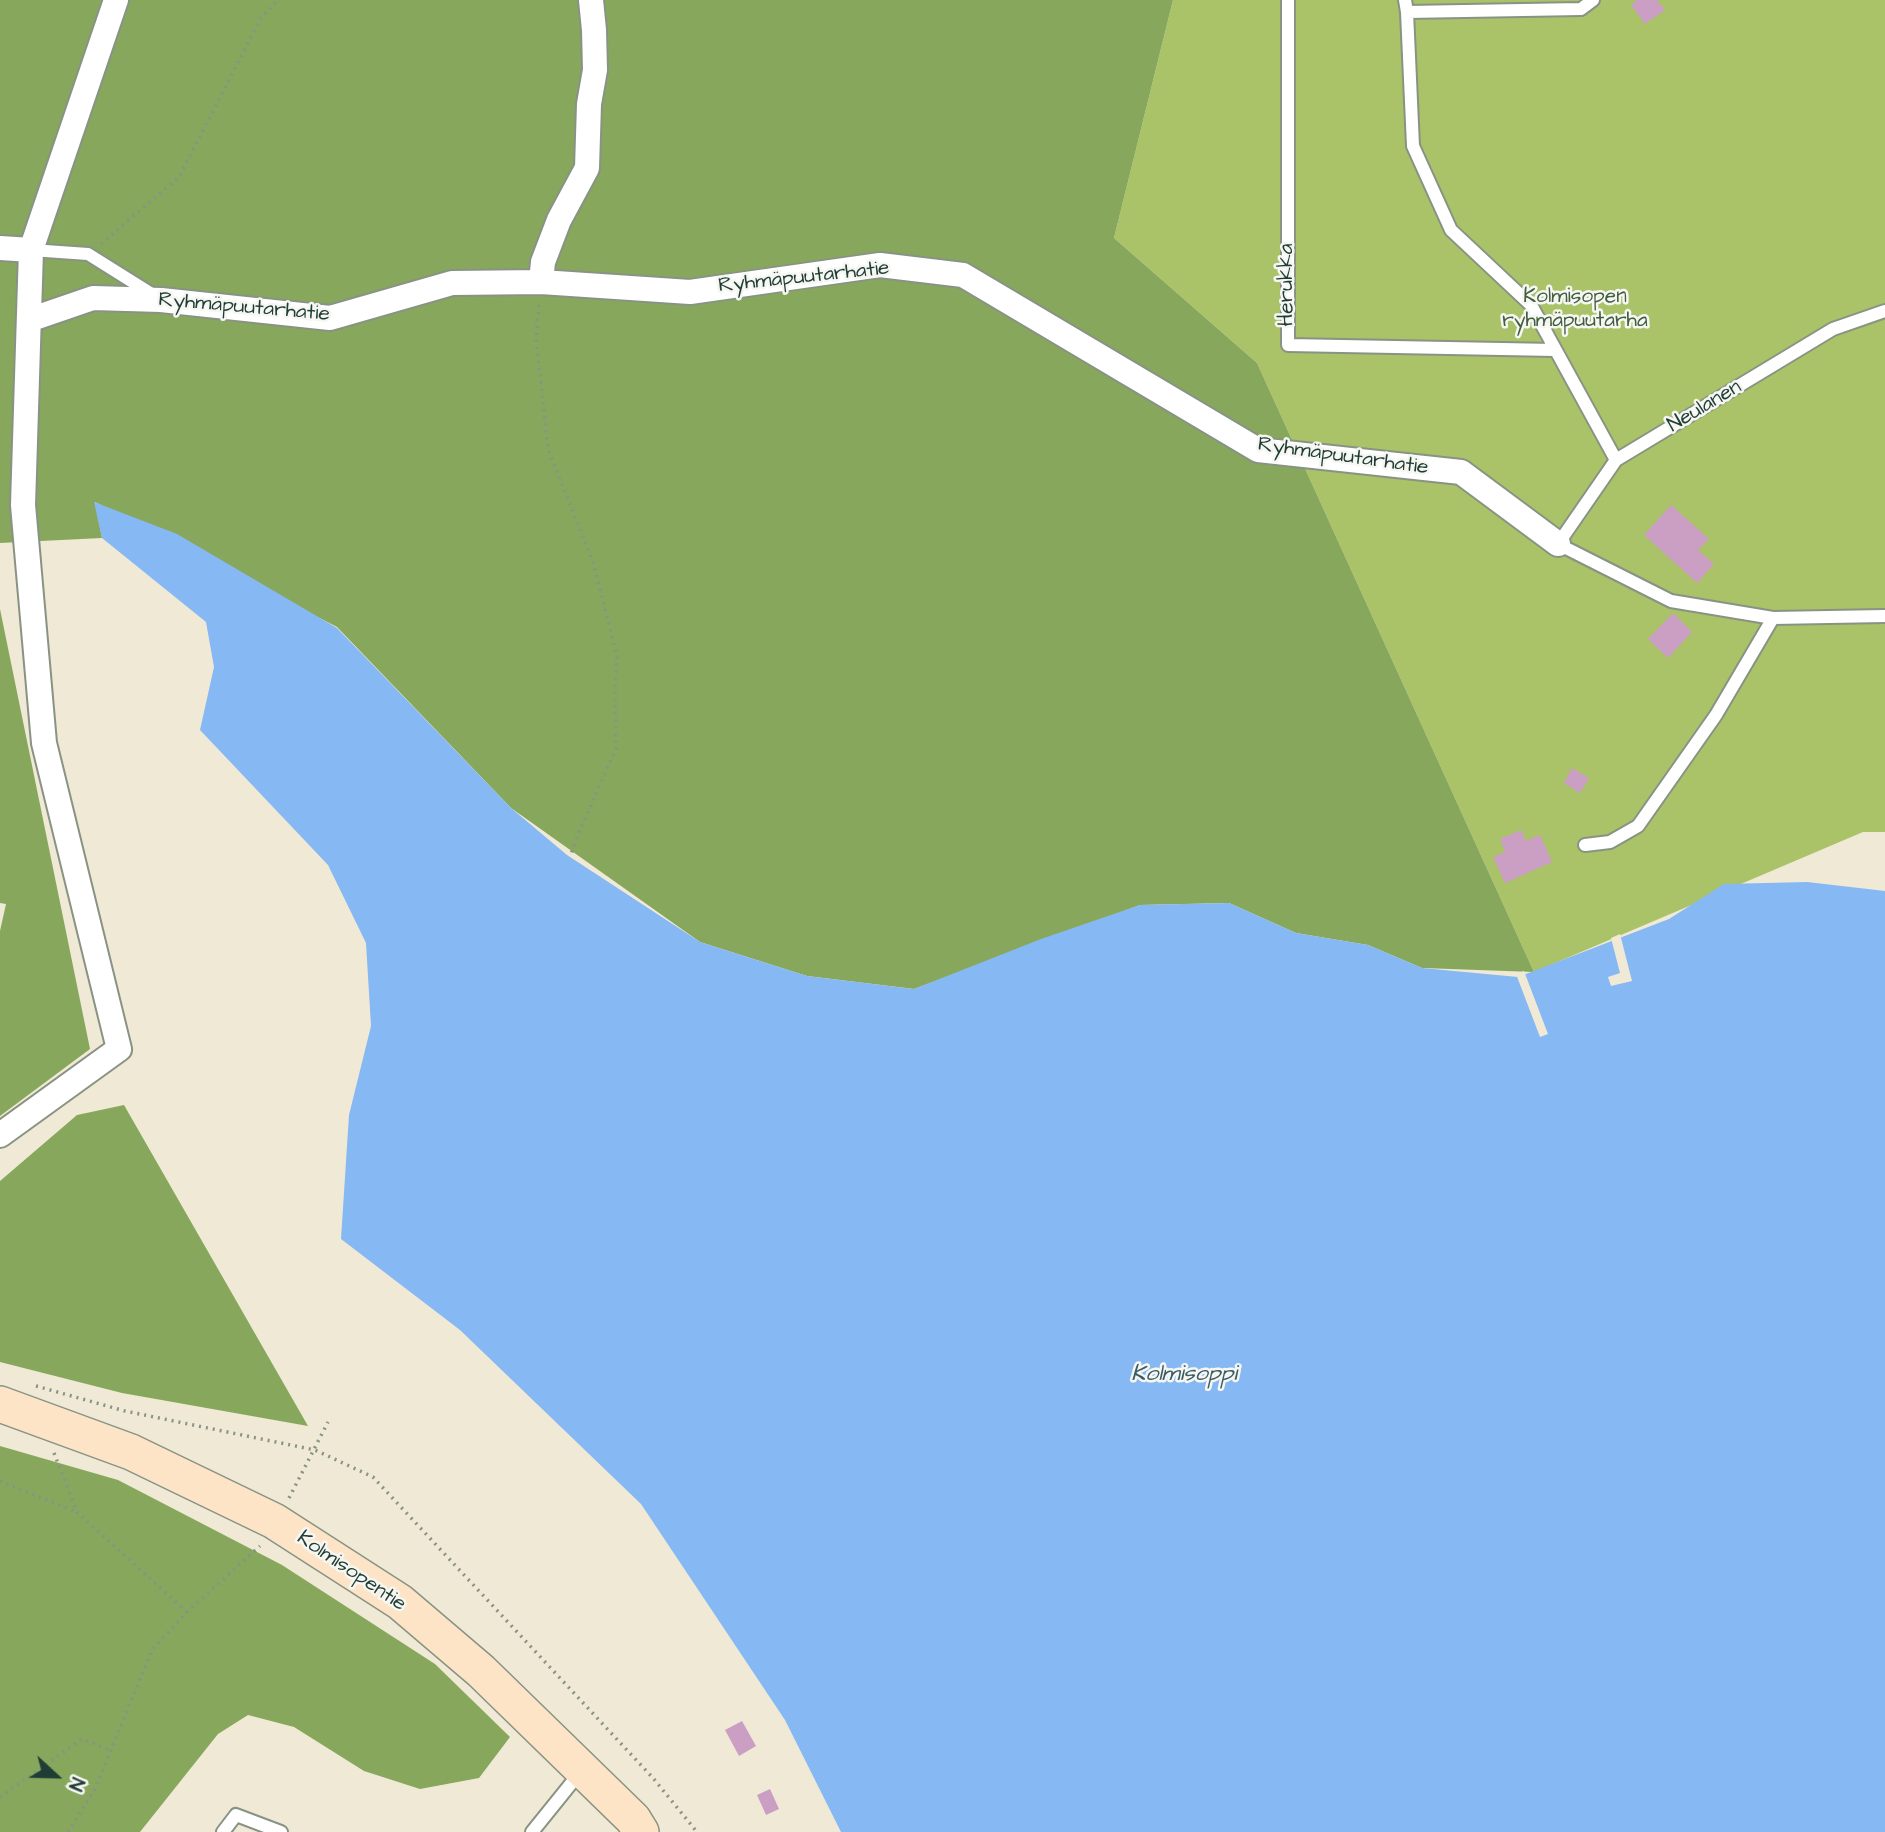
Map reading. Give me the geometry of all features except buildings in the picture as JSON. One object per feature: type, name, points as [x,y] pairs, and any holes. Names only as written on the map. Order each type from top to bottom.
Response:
[{"type":"main road","name":"Kolmisopentie","points":[[13,1393],[41,1419],[131,1452],[274,1521],[400,1602],[481,1671],[633,1819],[641,1832]]},
{"type":"street","points":[[0,1135],[119,1049],[44,743],[23,505],[31,250],[116,0]]},
{"type":"street","points":[[541,282],[543,262],[559,220],[587,168],[589,104],[595,71],[591,0]]},
{"type":"street","points":[[0,248],[31,250]]},
{"type":"street","name":"Ryhmäpuutarhatie","points":[[29,320],[93,298],[161,300],[330,318],[452,283],[541,282],[690,292],[880,265],[963,275],[1258,450],[1461,472],[1558,544]]},
{"type":"lane","name":"Herukka","points":[[1288,0],[1288,345],[1555,350]]},
{"type":"lane","points":[[1593,0],[1581,9],[1406,6],[1413,146],[1451,230],[1531,306],[1616,460]]},
{"type":"lane","points":[[31,250],[88,254],[161,300]]},
{"type":"lane","name":"Neulanen","points":[[1558,544],[1616,460],[1833,329],[1885,311]]},
{"type":"lane","points":[[1558,544],[1671,601],[1773,618],[1885,615]]},
{"type":"lane","points":[[1585,845],[1610,842],[1638,826],[1716,715],[1773,618]]},
{"type":"lane","points":[[532,1832],[582,1770]]},
{"type":"lane","points":[[223,1832],[236,1815],[281,1832]]},
{"type":"path","points":[[88,254],[179,177],[261,18],[278,0]]},
{"type":"path","points":[[541,282],[536,338],[548,449],[593,562],[617,655],[616,749],[571,854]]},
{"type":"path","points":[[13,1393],[125,1411],[315,1450],[373,1477],[653,1778],[697,1832]]},
{"type":"path","points":[[41,1419],[77,1512]]},
{"type":"path","points":[[287,1501],[328,1422]]},
{"type":"path","points":[[0,1481],[77,1512],[187,1612]]},
{"type":"path","points":[[68,1832],[95,1789],[152,1650],[187,1612],[262,1545]]},
{"type":"path","points":[[0,1797],[82,1739],[111,1750]]},
{"type":"green space","points":[[0,0],[1173,0],[1114,238],[1257,363],[1534,972],[1422,968],[1368,945],[1296,933],[1229,903],[1140,905],[914,989],[807,976],[700,942],[511,808],[337,627],[95,502],[102,538],[0,543]]},
{"type":"green space","name":"Kolmisopen ryhmäpuutarha","points":[[1173,0],[1885,0],[1885,832],[1863,832],[1534,972],[1257,363],[1114,238]]},
{"type":"green space","points":[[0,609],[90,1049],[0,1116],[0,931],[6,904],[0,903]]},
{"type":"green space","points":[[124,1105],[308,1426],[122,1393],[0,1362],[0,1181],[77,1115]]},
{"type":"green space","points":[[0,1446],[118,1480],[282,1565],[435,1664],[510,1737],[479,1778],[420,1789],[364,1771],[294,1727],[248,1715],[218,1734],[140,1832],[0,1832]]},
{"type":"water","name":"Kolmisoppi","points":[[94,502],[177,534],[337,628],[511,808],[567,855],[700,942],[807,976],[914,989],[1041,939],[1140,905],[1229,903],[1296,933],[1368,945],[1422,968],[1518,977],[1669,919],[1724,884],[1807,882],[1885,891],[1885,1832],[841,1832],[785,1720],[641,1504],[460,1330],[341,1239],[349,1115],[371,1026],[366,943],[328,865],[200,730],[214,667],[206,622],[102,538]]},
{"type":"pier","points":[[1620,934],[1632,981],[1611,986],[1608,977],[1620,973],[1611,938]]},
{"type":"pier","points":[[1524,971],[1548,1034],[1540,1037],[1516,974]]}]
